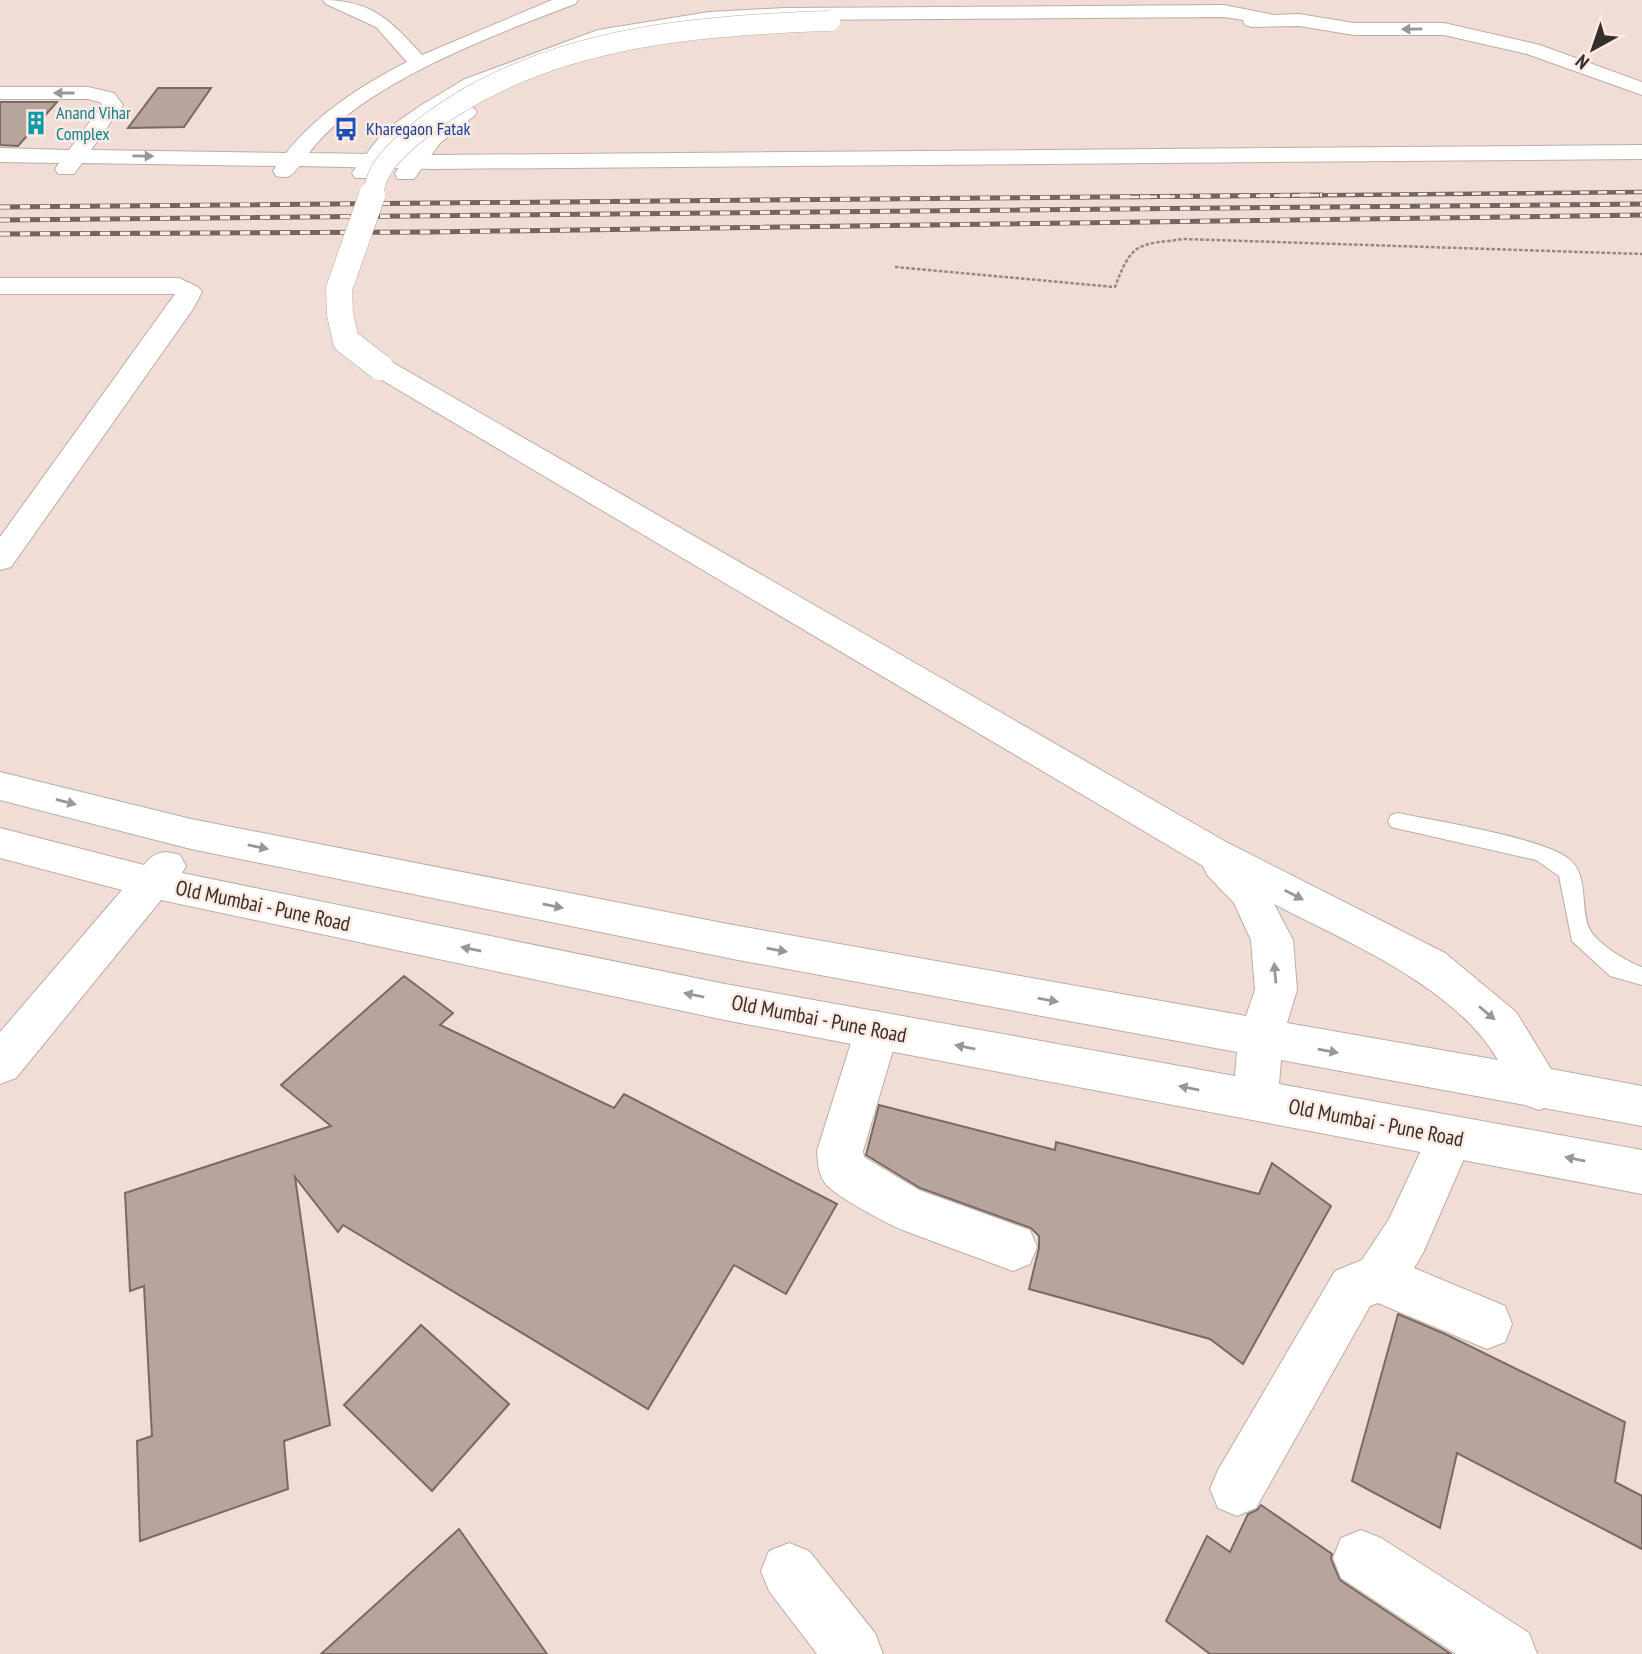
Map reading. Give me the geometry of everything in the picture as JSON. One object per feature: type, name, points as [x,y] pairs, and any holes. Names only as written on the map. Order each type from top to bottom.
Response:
[{"type":"street","points":[[332,0],[383,23],[391,36],[420,64]]},
{"type":"street","points":[[287,165],[336,112],[387,80],[569,0]]},
{"type":"street","points":[[1353,10],[1299,20],[1277,21],[830,21],[734,24],[643,37],[557,58],[483,88],[421,128],[381,170],[339,289],[340,314],[346,341],[380,367],[1212,853],[1430,965],[1502,1026],[1539,1090]]},
{"type":"street","points":[[1390,10],[1431,13],[1525,31],[1613,58]]},
{"type":"street","points":[[372,160],[392,136],[427,110],[472,83],[598,36],[709,18],[785,14],[1224,11],[1277,21]]},
{"type":"street","points":[[1299,20],[1354,29],[1444,29],[1533,49],[1642,89]]},
{"type":"street","points":[[1243,34],[1277,21]]},
{"type":"street","points":[[414,162],[452,120],[507,91],[560,70],[646,46],[735,32],[830,29],[1050,32]]},
{"type":"street","points":[[0,93],[88,93],[107,97],[113,105],[69,164],[0,174]]},
{"type":"street","points":[[372,160],[414,162],[1642,152]]},
{"type":"street","points":[[0,155],[69,164],[287,165],[372,160],[1642,165]]},
{"type":"street","points":[[0,286],[179,286],[190,292],[0,560]]},
{"type":"street","points":[[0,786],[191,834],[747,944],[1539,1090],[1642,1106]]},
{"type":"street","points":[[0,1064],[154,883],[191,834]]},
{"type":"street","name":"Old Mumbai - Pune Road","points":[[0,843],[154,883],[725,1002],[1642,1172]]},
{"type":"street","points":[[1212,853],[1249,893],[1272,940],[1276,990],[1260,1039],[1256,1101]]},
{"type":"street","points":[[877,1030],[840,1151],[842,1169],[905,1208],[1013,1247]]},
{"type":"street","points":[[1237,1489],[1353,1288],[1379,1278],[1406,1236],[1450,1138]]},
{"type":"street","points":[[1379,1278],[1487,1324]]},
{"type":"street","points":[[1361,1558],[1508,1654]]},
{"type":"street","points":[[789,1571],[854,1654]]},
{"type":"lane","points":[[1398,821],[1541,853],[1562,865],[1569,874],[1580,934],[1618,969],[1641,980]]},
{"type":"path","points":[[895,267],[1115,287],[1127,254],[1137,245],[1184,239],[1642,254]]},
{"type":"building","points":[[158,88],[211,88],[184,127],[128,128]]},
{"type":"building","points":[[0,102],[57,102],[18,146],[0,145]]},
{"type":"building","points":[[404,976],[453,1013],[440,1025],[614,1108],[624,1094],[837,1204],[786,1294],[734,1265],[648,1409],[343,1225],[338,1232],[295,1177],[330,1425],[284,1441],[288,1489],[140,1541],[137,1441],[152,1436],[144,1286],[130,1291],[125,1193],[331,1126],[281,1085]]},
{"type":"building","points":[[879,1105],[1055,1150],[1056,1142],[1259,1194],[1272,1163],[1331,1206],[1243,1364],[1210,1339],[1029,1289],[1039,1248],[1039,1236],[1031,1228],[920,1188],[866,1155]]},
{"type":"building","points":[[1398,1314],[1445,1334],[1625,1422],[1615,1482],[1642,1496],[1642,1549],[1457,1453],[1440,1528],[1352,1481]]},
{"type":"building","points":[[421,1325],[509,1404],[432,1491],[344,1405]]},
{"type":"building","points":[[1261,1505],[1332,1554],[1331,1559],[1340,1580],[1451,1654],[1210,1654],[1166,1621],[1207,1536],[1230,1552],[1248,1514]]},
{"type":"building","points":[[459,1529],[547,1654],[321,1654]]},
{"type":"railway","points":[[1130,197],[1642,192]]},
{"type":"railway","points":[[0,207],[1322,195]]},
{"type":"railway","points":[[0,220],[1642,204]]},
{"type":"railway","points":[[0,234],[429,232],[1642,215]]},
{"type":"place","name":"Anand Vihar Complex","points":[[36,123]]},
{"type":"place","name":"Kharegaon Fatak","points":[[346,129]]}]
